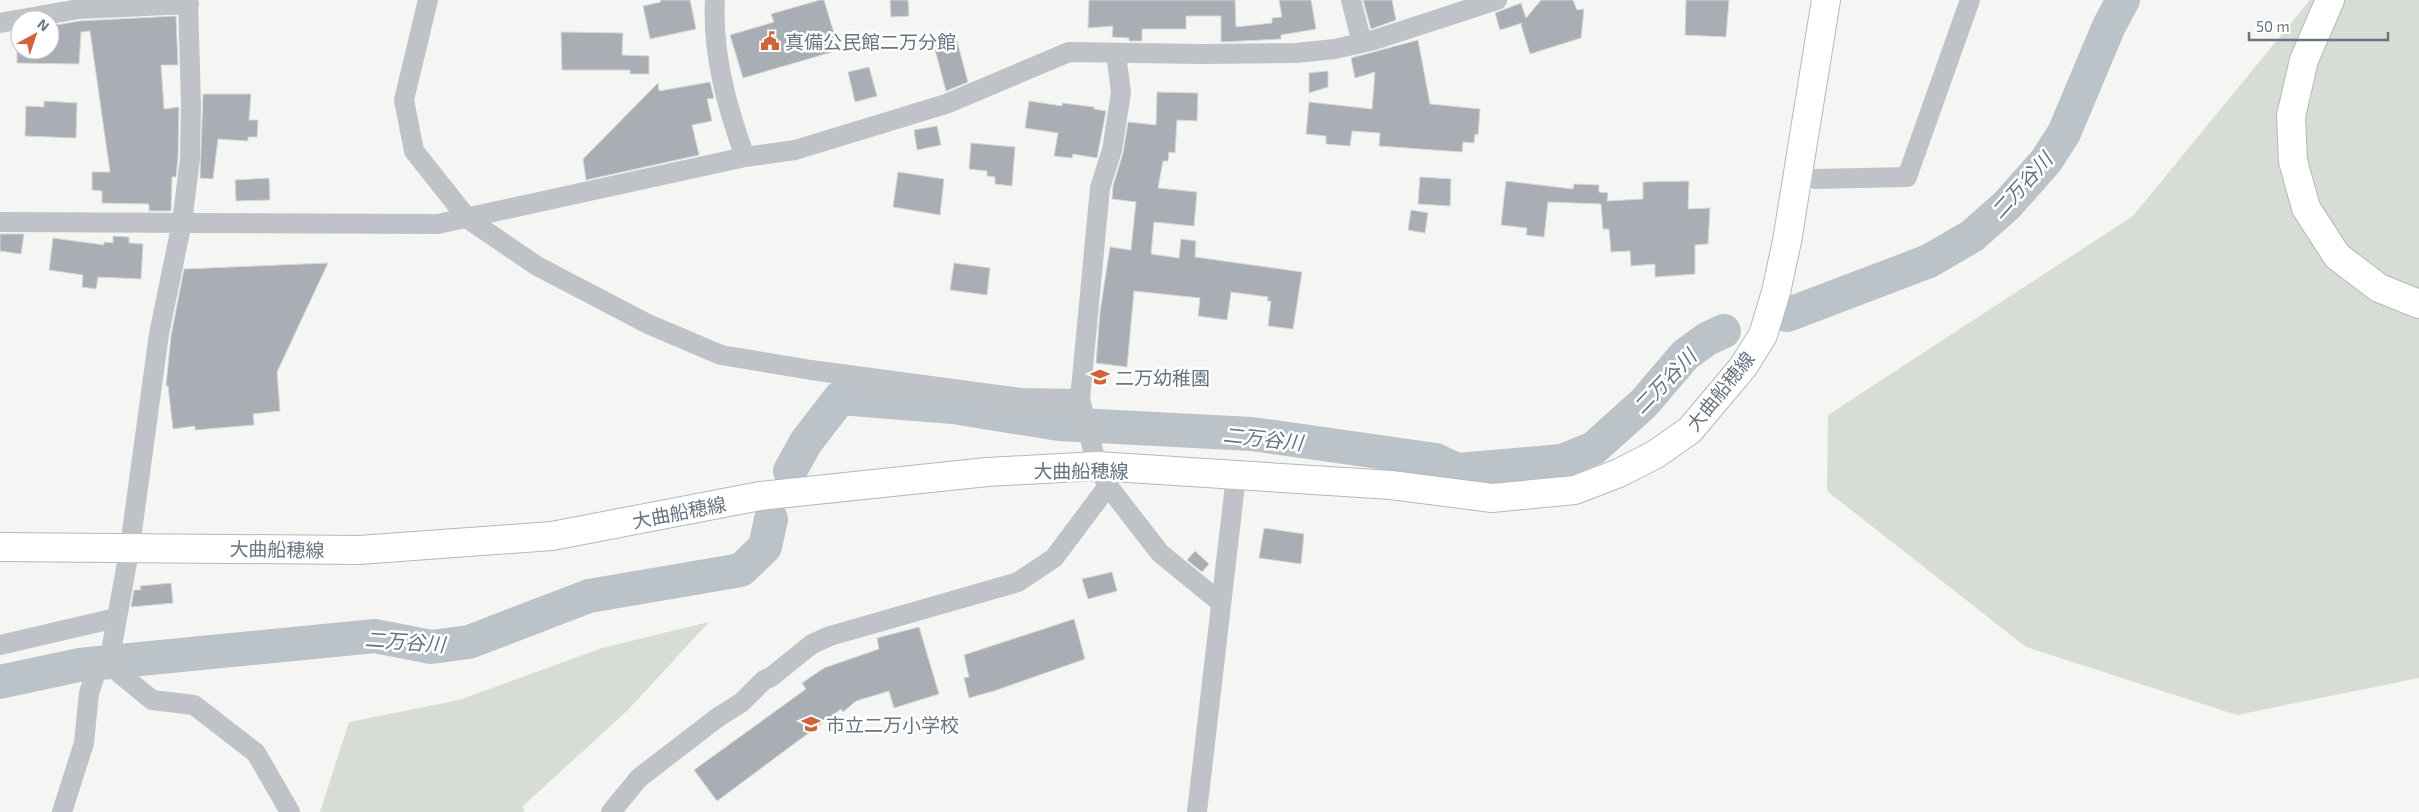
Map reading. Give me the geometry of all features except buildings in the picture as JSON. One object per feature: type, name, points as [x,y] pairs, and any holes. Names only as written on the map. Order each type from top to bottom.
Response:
[{"type":"main road","name":"大曲船穂線","points":[[0,547],[130,546],[359,550],[552,536],[760,496],[987,472],[1102,476],[1236,476],[1391,485],[1492,498],[1575,490],[1618,473],[1656,454],[1690,430],[1743,367],[1763,335],[1776,292],[1787,241],[1826,0]]},
{"type":"main road","points":[[2330,0],[2304,60],[2291,116],[2293,161],[2306,208],[2337,256],[2379,288],[2419,304]]},
{"type":"street","points":[[428,0],[404,100],[414,151],[468,219],[537,266],[648,324],[721,355],[811,370],[1021,398],[1080,399]]},
{"type":"street","points":[[715,0],[714,22],[719,67],[734,125],[745,157]]},
{"type":"street","points":[[1351,0],[1362,43]]},
{"type":"street","points":[[0,222],[429,225],[468,219],[567,195],[682,172],[745,157],[794,150],[946,104],[1070,52],[1295,53],[1336,49],[1362,43],[1497,0]]},
{"type":"street","points":[[1815,178],[1907,177],[1970,0]]},
{"type":"street","points":[[0,24],[74,5],[188,2],[192,104],[190,159],[182,222],[158,334],[130,546],[110,657],[113,668],[152,700],[194,705],[241,740],[256,753],[290,812]]},
{"type":"street","points":[[1116,53],[1121,93],[1112,150],[1100,188],[1080,399],[1102,476],[1160,553],[1220,602]]},
{"type":"street","points":[[610,812],[639,778],[717,718],[742,702],[764,680],[771,677],[812,644],[830,636],[1018,582],[1054,558],[1102,476]]},
{"type":"street","points":[[1197,812],[1236,476]]},
{"type":"street","points":[[0,645],[116,618]]},
{"type":"street","points":[[62,812],[84,743],[89,693],[97,669],[113,668]]},
{"type":"shaded area","points":[[2310,0],[2419,0],[2419,678],[2237,715],[2026,647],[1827,491],[1828,415],[2133,216]]},
{"type":"shaded area","points":[[709,622],[628,710],[523,806],[524,812],[320,812],[349,722],[459,700],[602,648]]},
{"type":"waterway","name":"二万谷川","points":[[1787,315],[1929,261],[1972,236],[2007,205],[2046,161],[2064,133],[2109,26],[2123,0]]},
{"type":"waterway","name":"二万谷川","points":[[790,471],[806,442],[840,398],[953,407],[1059,424],[1252,434],[1436,460],[1457,470],[1562,461],[1594,448],[1644,403],[1685,355],[1707,339],[1724,331]]},
{"type":"waterway","name":"二万谷川","points":[[0,682],[79,665],[375,636],[431,647],[469,642],[589,596],[741,570],[765,547],[771,519]]},
{"type":"place","name":"真備公民館二万分館","points":[[770,41]]},
{"type":"place","name":"二万幼稚園","points":[[1100,377]]},
{"type":"place","name":"市立二万小学校","points":[[811,724]]}]
